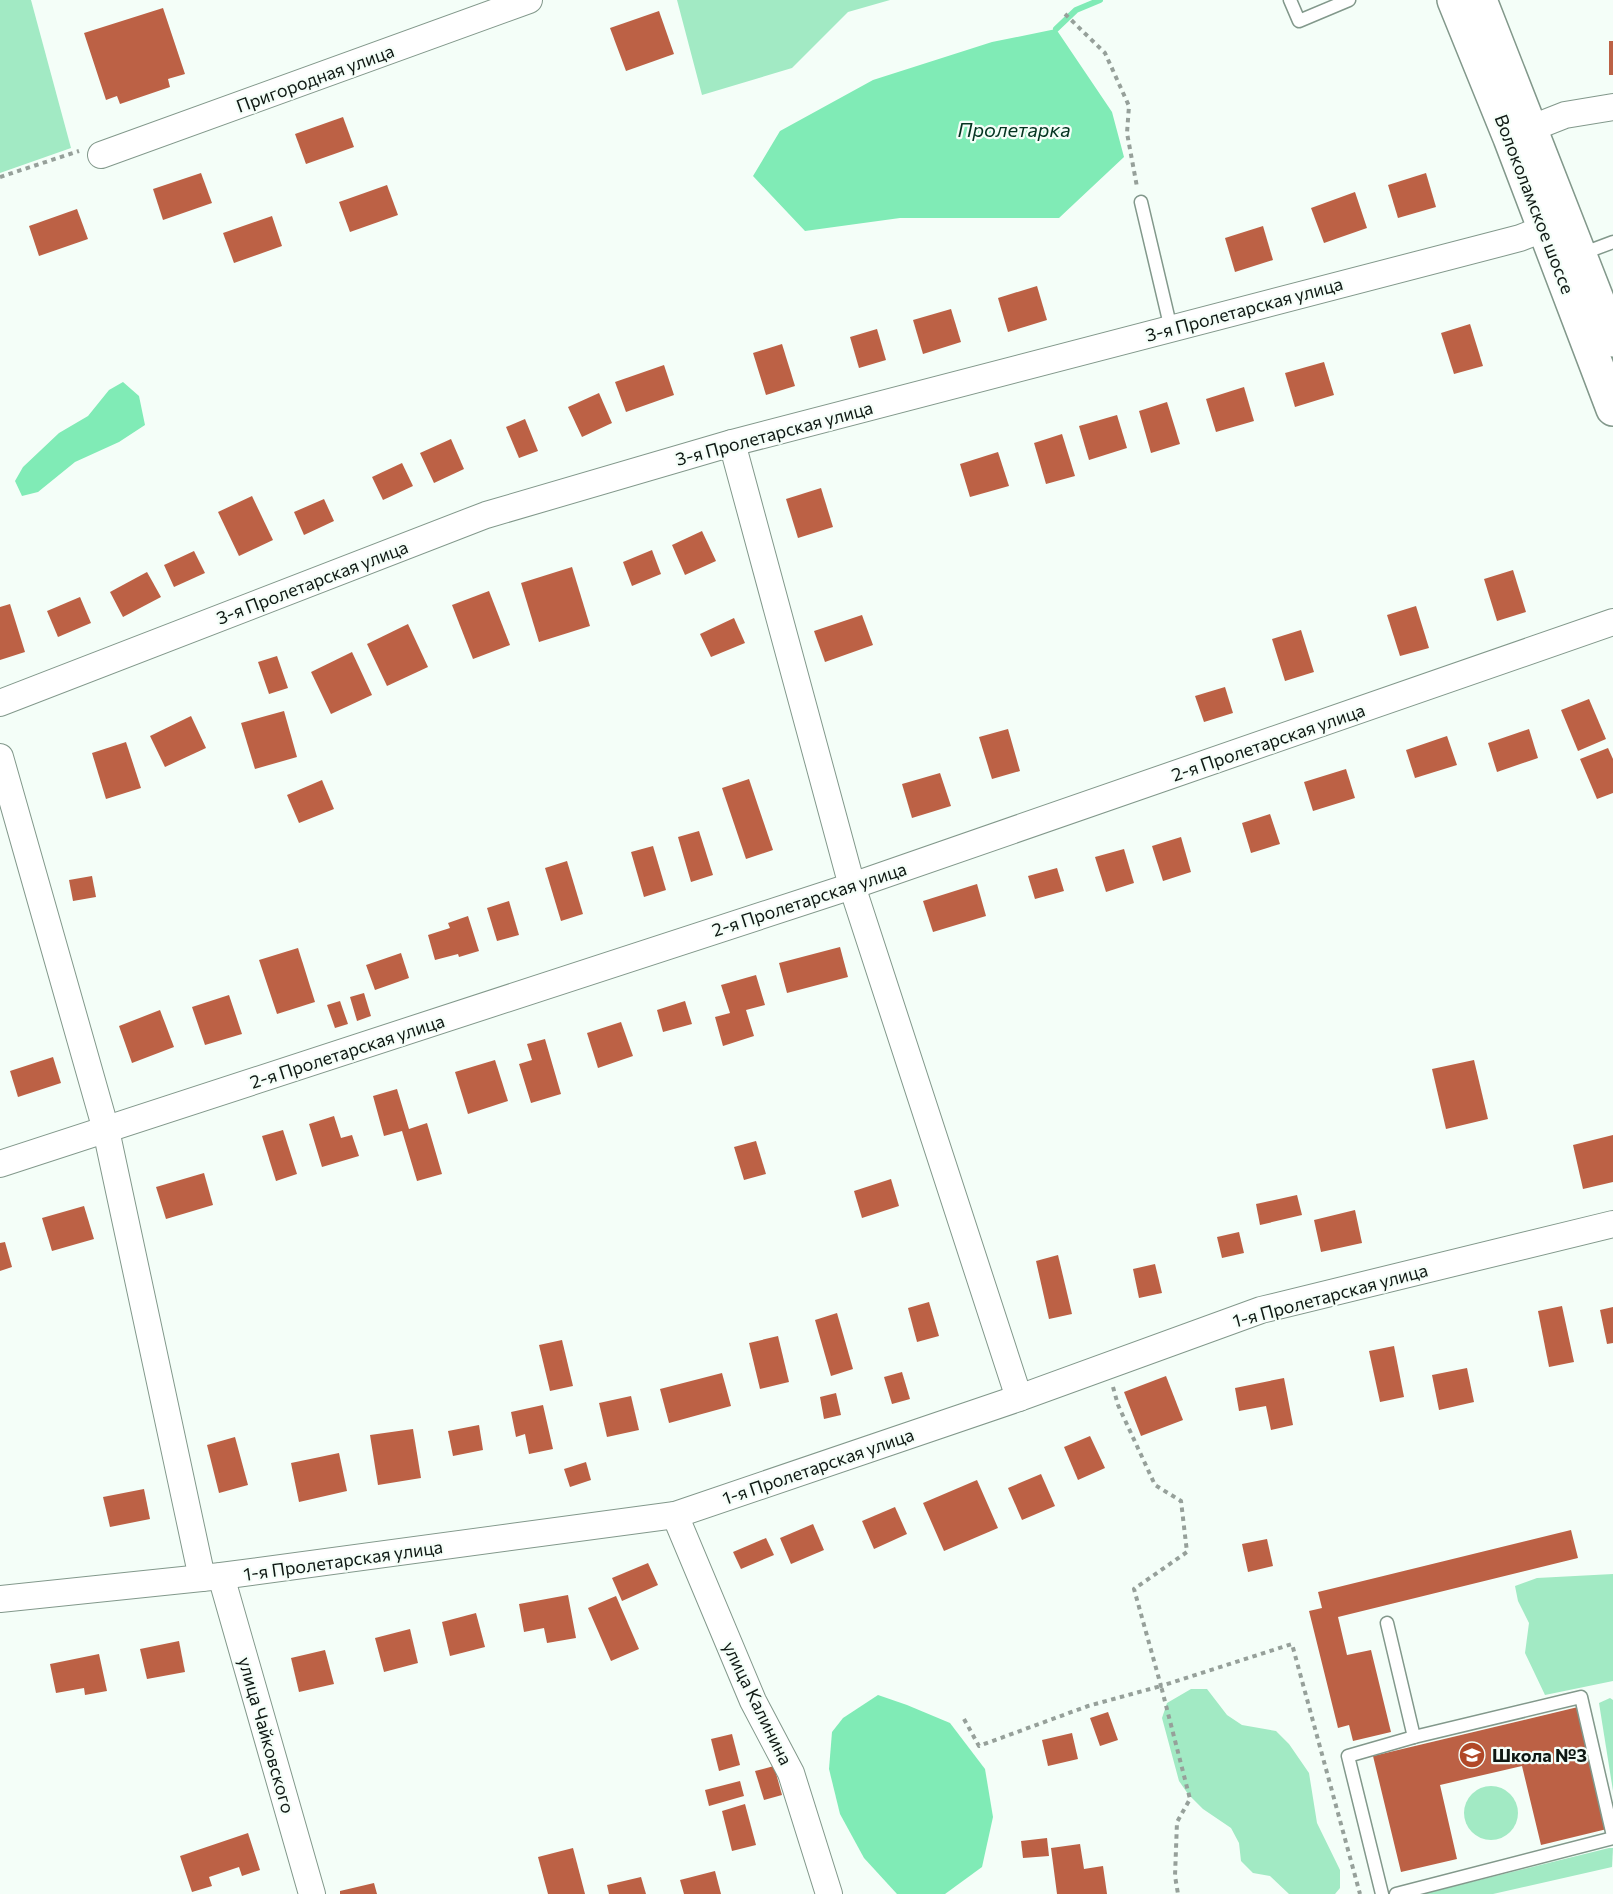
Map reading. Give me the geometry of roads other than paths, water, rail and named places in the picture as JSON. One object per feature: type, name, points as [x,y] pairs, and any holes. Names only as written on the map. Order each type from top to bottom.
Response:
[{"type":"main road","name":"Волоколамское шоссе","points":[[1454,0],[1556,224],[1580,255],[1613,339]]},
{"type":"main road","name":"Волоколамское шоссе","points":[[1480,0],[1532,128],[1556,224],[1613,409]]},
{"type":"street","name":"Пригородная улица","points":[[101,155],[529,0]]},
{"type":"street","points":[[1532,128],[1566,115],[1613,107]]},
{"type":"street","name":"3-я Пролетарская улица","points":[[0,703],[486,515],[732,443],[1520,238],[1556,224]]},
{"type":"street","points":[[732,443],[852,886],[1019,1398]]},
{"type":"street","name":"2-я Пролетарская улица","points":[[0,1164],[852,886],[1613,622]]},
{"type":"street","name":"улица Чайковского","points":[[0,757],[106,1130],[212,1577],[312,1894]]},
{"type":"street","name":"1-я Пролетарская улица","points":[[0,1599],[212,1577],[675,1515],[1019,1398],[1261,1310],[1613,1224]]},
{"type":"street","name":"улица Калинина","points":[[675,1515],[753,1701],[791,1773],[829,1894]]},
{"type":"lane","points":[[1290,0],[1299,21],[1349,0]]},
{"type":"lane","points":[[1141,202],[1171,329]]},
{"type":"lane","points":[[1580,255],[1613,242]]},
{"type":"lane","points":[[1387,1623],[1414,1737]]},
{"type":"lane","points":[[1382,1894],[1348,1756],[1414,1737],[1581,1697],[1613,1837],[1396,1894]]},
{"type":"water","name":"Пролетарка","points":[[1056,29],[1112,112],[1124,157],[1059,218],[900,218],[805,231],[753,176],[780,131],[873,80],[992,42]]},
{"type":"water","points":[[123,382],[139,396],[145,425],[119,442],[75,462],[38,492],[22,496],[15,481],[23,467],[59,433],[88,416],[109,390]]},
{"type":"water","points":[[878,1695],[950,1723],[985,1769],[993,1817],[982,1867],[945,1894],[897,1894],[864,1858],[840,1814],[829,1769],[832,1732],[843,1718]]},
{"type":"waterway","points":[[1056,29],[1076,10],[1100,0]]},
{"type":"place","name":"Школа №3","points":[[1472,1755]]}]
